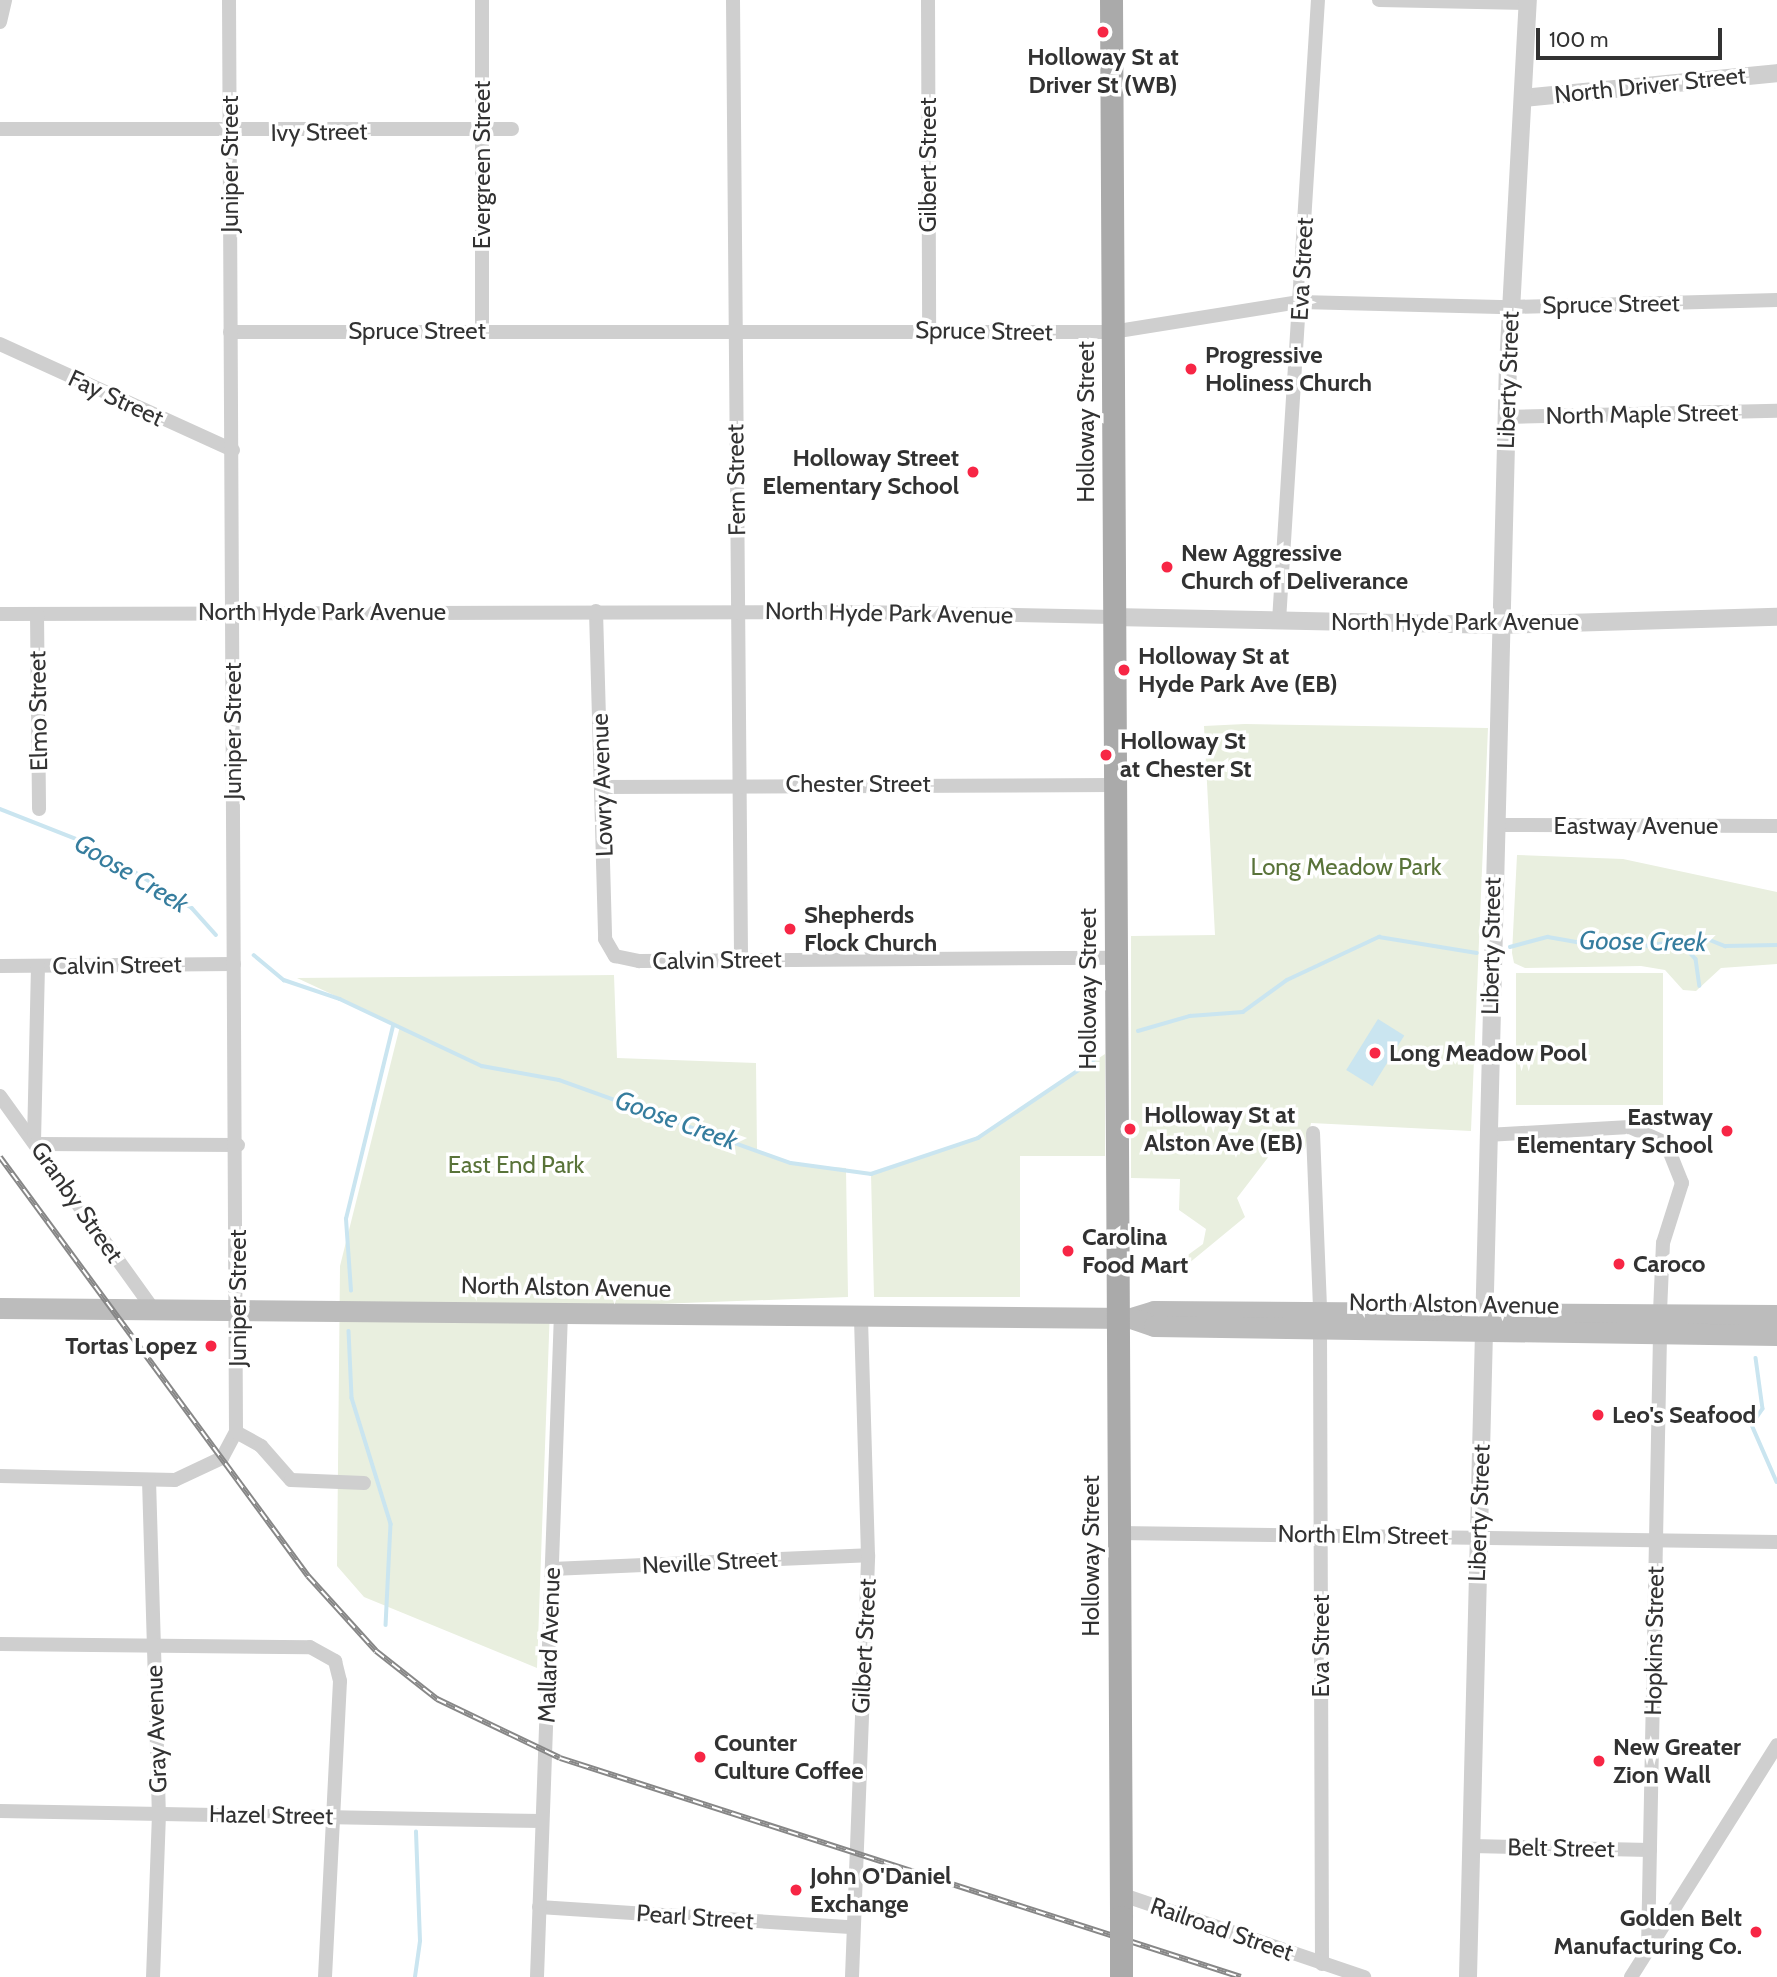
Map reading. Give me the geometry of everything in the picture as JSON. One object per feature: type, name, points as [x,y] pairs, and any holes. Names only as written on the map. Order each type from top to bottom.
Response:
[{"type":"main road","name":"Holloway Street","points":[[1111,0],[1114,958],[1123,1318],[1117,1533],[1121,1976]]},
{"type":"main road","name":"North Alston Avenue","points":[[0,1308],[1123,1318],[1154,1311],[1320,1320],[1660,1323],[1777,1315]]},
{"type":"main road","name":"North Alston Avenue","points":[[1660,1323],[1777,1335]]},
{"type":"street","points":[[0,22],[5,0]]},
{"type":"street","name":"Juniper Street","points":[[149,1480],[194,1475],[222,1458],[236,1432],[239,1310],[234,964],[229,0]]},
{"type":"street","name":"Evergreen Street","points":[[482,0],[482,330]]},
{"type":"street","name":"Fern Street","points":[[733,0],[741,960]]},
{"type":"street","name":"Gilbert Street","points":[[928,0],[929,330]]},
{"type":"street","name":"Eva Street","points":[[1279,621],[1318,0]]},
{"type":"street","points":[[1380,0],[1528,2]]},
{"type":"street","name":"Liberty Street","points":[[1468,1977],[1478,1537],[1487,1321],[1487,1135],[1506,417],[1528,2]]},
{"type":"street","name":"North Driver Street","points":[[1523,98],[1777,73]]},
{"type":"street","name":"Ivy Street","points":[[0,129],[230,133],[512,129]]},
{"type":"street","name":"Spruce Street","points":[[230,332],[1112,332],[1300,302],[1510,307],[1777,300]]},
{"type":"street","name":"Fay Street","points":[[0,344],[233,450]]},
{"type":"street","name":"North Maple Street","points":[[1506,417],[1777,411]]},
{"type":"street","name":"Lowry Avenue","points":[[596,611],[605,939],[615,956]]},
{"type":"street","name":"North Hyde Park Avenue","points":[[0,614],[738,611],[1500,625],[1777,617]]},
{"type":"street","name":"Elmo Street","points":[[37,614],[39,809]]},
{"type":"street","name":"Chester Street","points":[[602,787],[1114,785]]},
{"type":"street","name":"Eastway Avenue","points":[[1494,825],[1777,826]]},
{"type":"street","name":"Calvin Street","points":[[615,956],[741,960],[1114,958]]},
{"type":"street","name":"Calvin Street","points":[[0,966],[234,964]]},
{"type":"street","points":[[38,966],[35,1143],[238,1145]]},
{"type":"street","name":"Granby Street","points":[[0,1096],[153,1309]]},
{"type":"street","name":"Hopkins Street","points":[[1487,1135],[1630,1127],[1666,1143],[1682,1183],[1663,1243],[1648,1949]]},
{"type":"street","name":"Eva Street","points":[[1313,1133],[1320,1320],[1322,1964]]},
{"type":"street","name":"Mallard Avenue","points":[[537,1977],[561,1313]]},
{"type":"street","name":"Gilbert Street","points":[[852,1977],[850,1927],[868,1555],[861,1316]]},
{"type":"street","points":[[236,1432],[261,1446],[291,1480],[365,1483]]},
{"type":"street","points":[[0,1476],[149,1480]]},
{"type":"street","name":"Gray Avenue","points":[[149,1480],[159,1814],[153,1977]]},
{"type":"street","name":"North Elm Street","points":[[1117,1533],[1777,1542]]},
{"type":"street","name":"Neville Street","points":[[552,1569],[868,1555]]},
{"type":"street","points":[[0,1644],[310,1647],[335,1661],[340,1681],[325,1977]]},
{"type":"street","points":[[1631,1977],[1777,1745]]},
{"type":"street","name":"Hazel Street","points":[[0,1811],[332,1815],[542,1821]]},
{"type":"street","name":"Belt Street","points":[[1472,1846],[1650,1850]]},
{"type":"street","name":"Railroad Street","points":[[1121,1906],[1364,1977]]},
{"type":"street","name":"Pearl Street","points":[[539,1907],[850,1927]]},
{"type":"green space","name":"Long Meadow Park","points":[[1245,724],[1488,728],[1471,1131],[1311,1123],[1305,1149],[1276,1147],[1237,1198],[1245,1217],[1171,1278],[1170,1268],[1203,1244],[1206,1229],[1179,1210],[1180,1179],[1131,1178],[1131,936],[1215,935],[1204,726]]},
{"type":"green space","points":[[1517,855],[1623,859],[1777,892],[1777,964],[1721,968],[1696,991],[1683,990],[1665,970],[1641,966],[1525,968],[1514,963],[1512,953]]},
{"type":"green space","points":[[1516,973],[1663,973],[1663,1105],[1516,1105]]},
{"type":"green space","name":"East End Park","points":[[614,975],[617,1058],[756,1063],[757,1151],[802,1165],[846,1168],[848,1297],[550,1308],[537,1668],[364,1597],[337,1566],[340,1266],[400,1026],[297,978]]},
{"type":"green space","points":[[1105,1054],[1105,1156],[1020,1156],[1020,1297],[874,1297],[871,1174],[978,1138]]},
{"type":"water","name":"Long Meadow Pool","points":[[1378,1019],[1404,1035],[1372,1086],[1346,1070]]},
{"type":"waterway","name":"Goose Creek","points":[[0,809],[92,845],[192,908],[216,935]]},
{"type":"waterway","name":"Goose Creek","points":[[1138,1031],[1190,1016],[1243,1012],[1287,980],[1379,937],[1477,953]]},
{"type":"waterway","name":"Goose Creek","points":[[1510,947],[1548,937],[1587,944],[1618,939],[1644,946],[1705,938],[1725,946],[1777,945]]},
{"type":"waterway","points":[[1680,942],[1696,959],[1700,986]]},
{"type":"waterway","name":"Goose Creek","points":[[254,955],[284,980],[340,999],[482,1066],[559,1080],[791,1163],[871,1174],[978,1138],[1095,1059]]},
{"type":"waterway","points":[[351,1291],[346,1219],[393,1026]]},
{"type":"waterway","points":[[349,1331],[352,1398],[391,1524],[386,1625]]},
{"type":"waterway","points":[[1756,1358],[1763,1409],[1752,1425],[1777,1482]]},
{"type":"waterway","points":[[415,1977],[420,1941],[416,1832]]},
{"type":"railway","points":[[0,1157],[308,1576],[376,1651],[437,1699],[560,1758],[1241,1977]]},
{"type":"place","name":"Holloway St at Driver St (WB)","points":[[1103,32]]},
{"type":"place","name":"Progressive Holiness Church","points":[[1191,369]]},
{"type":"place","name":"Holloway Street Elementary School","points":[[973,472]]},
{"type":"place","name":"New Aggressive Church of Deliverance","points":[[1167,567]]},
{"type":"place","name":"Holloway St at Hyde Park Ave (EB)","points":[[1124,670]]},
{"type":"place","name":"Holloway St at Chester St","points":[[1106,755]]},
{"type":"place","name":"Shepherds Flock Church","points":[[790,929]]},
{"type":"place","name":"Long Meadow Pool","points":[[1375,1053]]},
{"type":"place","name":"Holloway St at Alston Ave (EB)","points":[[1130,1129]]},
{"type":"place","name":"Eastway Elementary School","points":[[1727,1131]]},
{"type":"place","name":"Carolina Food Mart","points":[[1068,1251]]},
{"type":"place","name":"Caroco","points":[[1619,1264]]},
{"type":"place","name":"Tortas Lopez","points":[[211,1346]]},
{"type":"place","name":"Leo's Seafood","points":[[1598,1415]]},
{"type":"place","name":"Counter Culture Coffee","points":[[700,1757]]},
{"type":"place","name":"New Greater Zion Wall","points":[[1599,1761]]},
{"type":"place","name":"John O'Daniel Exchange","points":[[796,1890]]},
{"type":"place","name":"Golden Belt Manufacturing Co.","points":[[1756,1932]]}]
